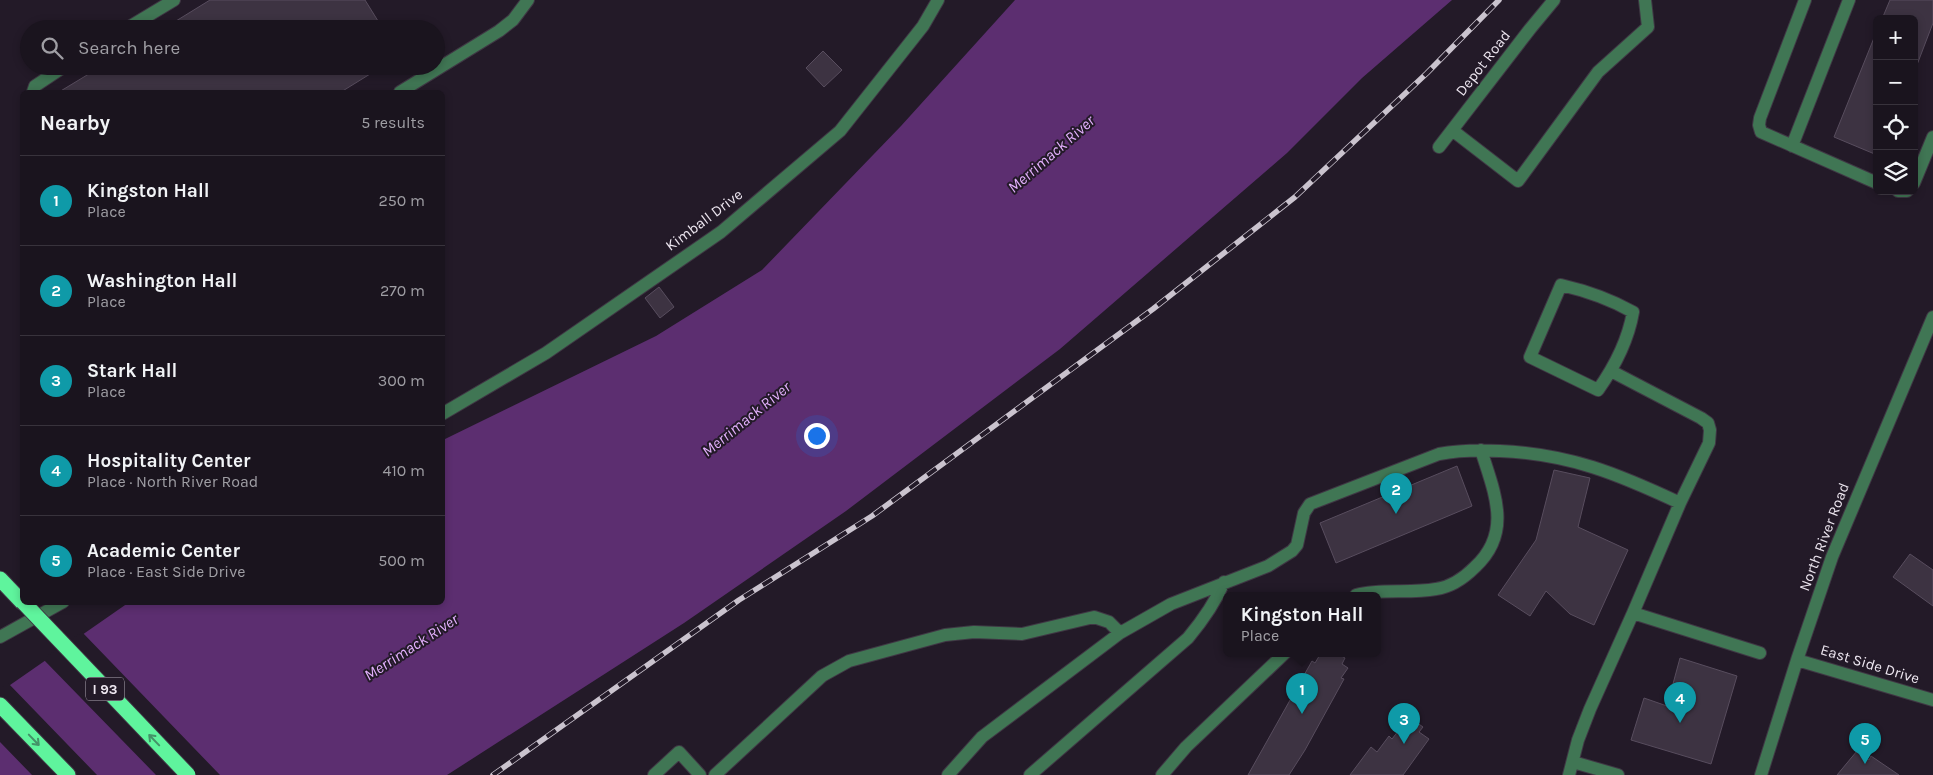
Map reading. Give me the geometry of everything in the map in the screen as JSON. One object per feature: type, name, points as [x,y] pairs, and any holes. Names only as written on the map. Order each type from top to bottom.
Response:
[{"type":"highway","name":"I 93","points":[[0,579],[20,599]]},
{"type":"highway","name":"I 93","points":[[26,605],[188,775]]},
{"type":"highway","points":[[0,705],[68,775]]},
{"type":"street","points":[[141,20],[174,0]]},
{"type":"street","points":[[445,65],[499,32],[513,20],[528,0]]},
{"type":"street","name":"Kimball Drive","points":[[445,412],[546,353],[720,232],[840,130],[923,26],[938,0]]},
{"type":"street","name":"Depot Road","points":[[1439,147],[1554,0]]},
{"type":"street","points":[[1452,130],[1518,181],[1598,72],[1648,27],[1644,0]]},
{"type":"street","points":[[1805,0],[1759,125],[1761,132],[1873,181]]},
{"type":"street","points":[[1792,146],[1850,0]]},
{"type":"street","points":[[34,90],[35,86],[52,75]]},
{"type":"street","points":[[403,90],[428,75]]},
{"type":"street","points":[[1918,173],[1933,137]]},
{"type":"street","points":[[1561,285],[1586,290],[1618,303],[1633,312],[1630,329],[1611,371],[1598,390],[1530,357],[1561,285]]},
{"type":"street","name":"North River Road","points":[[1761,775],[1832,557],[1933,316]]},
{"type":"street","points":[[1569,775],[1587,715],[1680,503],[1709,443],[1710,430],[1708,423],[1611,371]]},
{"type":"street","points":[[948,775],[982,737],[1120,632],[1171,604],[1268,566],[1292,551],[1297,545],[1304,513],[1310,504],[1439,454],[1457,450],[1481,450],[1526,452],[1560,457],[1628,479],[1680,503]]},
{"type":"street","points":[[1373,592],[1437,589],[1451,585],[1467,575],[1482,561],[1491,547],[1496,533],[1498,517],[1497,503],[1481,450]]},
{"type":"street","points":[[1030,775],[1188,638],[1205,619],[1224,582]]},
{"type":"street","points":[[0,637],[58,605]]},
{"type":"street","points":[[1633,613],[1760,653]]},
{"type":"street","points":[[715,775],[822,676],[849,661],[945,635],[974,632],[1022,634],[1094,617],[1102,618],[1109,622],[1120,632]]},
{"type":"street","points":[[1162,775],[1186,748],[1281,657]]},
{"type":"street","name":"East Side Drive","points":[[1797,660],[1933,700]]},
{"type":"street","points":[[654,775],[678,752],[700,775]]},
{"type":"street","points":[[1573,762],[1618,775]]},
{"type":"water","name":"Merrimack River","points":[[1015,0],[1452,0],[1362,78],[1287,153],[1060,349],[846,511],[684,623],[447,775],[0,775],[0,692],[125,605],[445,605],[445,439],[656,336],[762,270],[901,126]]},
{"type":"pier","points":[[82,632],[220,775],[156,775],[43,659]]},
{"type":"pier","points":[[8,683],[97,775],[32,775],[0,742],[0,689]]},
{"type":"building","points":[[210,0],[365,0],[377,20],[178,20]]},
{"type":"building","points":[[1890,0],[1933,0],[1933,23],[1918,62],[1918,15],[1884,15]]},
{"type":"building","points":[[1873,40],[1873,153],[1834,137]]},
{"type":"building","points":[[823,51],[842,70],[824,87],[806,68]]},
{"type":"building","points":[[87,75],[368,75],[344,90],[62,90]]},
{"type":"building","points":[[659,287],[674,307],[660,318],[645,298]]},
{"type":"building","points":[[1457,466],[1472,506],[1336,563],[1320,523]]},
{"type":"building","points":[[1554,470],[1590,478],[1578,527],[1628,550],[1594,625],[1570,614],[1546,591],[1530,616],[1498,595],[1536,540]]},
{"type":"building","points":[[1910,554],[1933,570],[1933,606],[1893,577]]},
{"type":"building","points":[[1319,657],[1343,657],[1345,658],[1342,664],[1348,668],[1341,678],[1344,679],[1305,750],[1289,775],[1248,775],[1312,661],[1315,663]]},
{"type":"building","points":[[1680,658],[1737,676],[1711,764],[1631,740],[1644,698],[1667,706]]},
{"type":"building","points":[[1409,717],[1423,727],[1419,732],[1429,739],[1403,775],[1350,775],[1371,747],[1377,752],[1389,736],[1392,739]]},
{"type":"building","points":[[1857,751],[1869,760],[1871,756],[1899,775],[1837,775]]},
{"type":"railway","points":[[493,775],[739,600],[872,516],[1153,309],[1295,197],[1427,73],[1499,0]]},
{"type":"place","name":"Washington Hall","points":[[1396,514]]},
{"type":"place","name":"Kingston Hall","points":[[1302,714]]},
{"type":"place","name":"Hospitality Center","points":[[1680,723]]},
{"type":"place","name":"Stark Hall","points":[[1404,744]]},
{"type":"place","name":"Academic Center","points":[[1865,764]]}]
